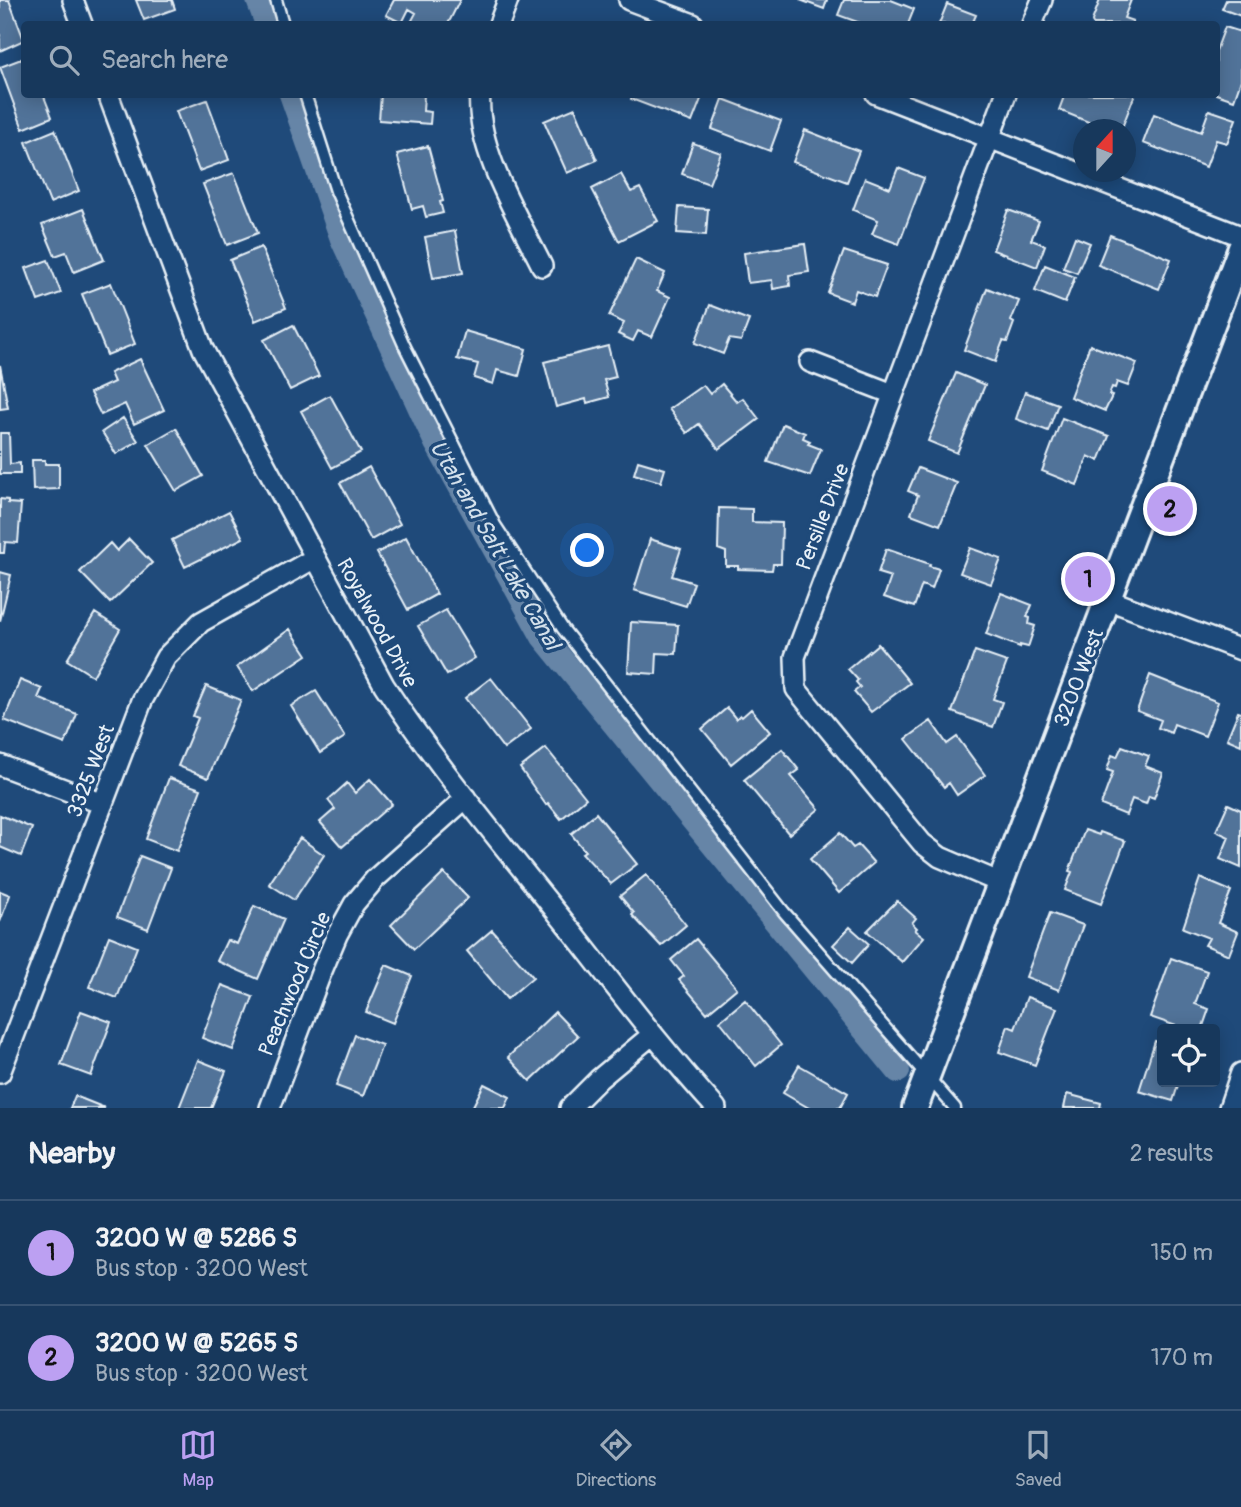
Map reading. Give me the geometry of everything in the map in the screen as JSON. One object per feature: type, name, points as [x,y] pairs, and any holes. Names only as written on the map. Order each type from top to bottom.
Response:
[{"type":"street","points":[[72,0],[81,21]]},
{"type":"street","points":[[500,21],[508,0]]},
{"type":"street","points":[[629,0],[685,21]]},
{"type":"street","points":[[1033,21],[1042,0]]},
{"type":"street","name":"Royalwood Drive","points":[[109,98],[203,349],[384,685],[416,734],[466,798],[653,1034],[716,1108]]},
{"type":"street","points":[[480,98],[489,158],[542,266]]},
{"type":"street","points":[[886,98],[1241,236]]},
{"type":"street","name":"Persille Drive","points":[[1001,883],[940,857],[922,844],[796,689],[795,657],[1004,98]]},
{"type":"street","name":"3200 West","points":[[915,1108],[1237,273],[1241,248]]},
{"type":"street","points":[[810,362],[893,394]]},
{"type":"street","name":"3325 West","points":[[0,1073],[142,701],[166,657],[201,622],[315,558]]},
{"type":"street","points":[[1109,600],[1241,650]]},
{"type":"street","points":[[0,765],[103,804]]},
{"type":"street","name":"Peachwood Circle","points":[[270,1108],[321,973],[354,904],[375,879],[466,798]]},
{"type":"street","points":[[570,1108],[598,1079],[653,1034]]},
{"type":"street","points":[[1229,1108],[1241,1073]]},
{"type":"lane","points":[[276,0],[283,21]]},
{"type":"lane","points":[[306,98],[335,191],[405,347],[495,525],[563,629],[784,912],[955,1108]]},
{"type":"building","points":[[0,0],[9,0],[21,32],[21,41],[0,51]]},
{"type":"building","points":[[136,0],[172,0],[175,9],[144,20]]},
{"type":"building","points":[[394,0],[460,0],[450,21],[412,21],[416,13],[409,9],[403,21],[386,15]]},
{"type":"building","points":[[800,0],[827,0],[824,9]]},
{"type":"building","points":[[844,0],[891,0],[914,9],[909,21],[855,21],[838,15]]},
{"type":"building","points":[[1100,0],[1131,0],[1124,18],[1133,21],[1092,21]]},
{"type":"building","points":[[1226,0],[1241,0],[1241,16],[1222,9]]},
{"type":"building","points":[[947,4],[976,15],[973,21],[940,21]]},
{"type":"building","points":[[1225,27],[1241,32],[1241,80],[1234,100],[1220,95],[1220,40]]},
{"type":"building","points":[[21,59],[21,98],[45,98],[52,117],[23,129],[0,67]]},
{"type":"building","points":[[381,98],[424,98],[423,111],[431,112],[430,124],[379,120]]},
{"type":"building","points":[[631,98],[701,98],[692,122]]},
{"type":"building","points":[[1064,98],[1133,98],[1125,119],[1081,119],[1059,110]]},
{"type":"building","points":[[723,99],[781,121],[770,151],[712,129]]},
{"type":"building","points":[[207,100],[229,160],[199,171],[176,111]]},
{"type":"building","points":[[575,108],[597,160],[567,173],[544,121]]},
{"type":"building","points":[[1209,110],[1236,119],[1227,143],[1216,140],[1206,167],[1143,143],[1154,114],[1201,132]]},
{"type":"building","points":[[55,130],[79,191],[50,203],[26,142]]},
{"type":"building","points":[[805,130],[859,151],[847,182],[793,162]]},
{"type":"building","points":[[693,143],[721,153],[709,184],[682,174]]},
{"type":"building","points":[[428,146],[443,201],[440,202],[443,213],[426,217],[423,206],[412,209],[397,154]]},
{"type":"building","points":[[898,168],[924,178],[899,244],[872,234],[878,220],[853,210],[865,178],[890,188]]},
{"type":"building","points":[[234,173],[258,233],[227,245],[203,184]]},
{"type":"building","points":[[621,174],[631,192],[640,188],[658,221],[619,241],[592,189]]},
{"type":"building","points":[[679,207],[708,209],[706,235],[677,233]]},
{"type":"building","points":[[83,209],[104,260],[74,272],[66,252],[55,256],[42,225]]},
{"type":"building","points":[[1008,210],[1039,221],[1031,240],[1045,245],[1037,267],[993,250]]},
{"type":"building","points":[[455,231],[463,273],[433,278],[425,237]]},
{"type":"building","points":[[1110,235],[1171,259],[1159,289],[1098,265]]},
{"type":"building","points":[[1075,237],[1090,243],[1077,273],[1063,268]]},
{"type":"building","points":[[805,244],[809,272],[789,275],[790,286],[773,289],[772,280],[748,283],[744,253]]},
{"type":"building","points":[[261,247],[286,308],[255,321],[230,260]]},
{"type":"building","points":[[844,251],[887,265],[875,297],[856,290],[852,302],[828,293]]},
{"type":"building","points":[[636,259],[665,273],[657,291],[670,297],[652,337],[638,331],[633,341],[618,334],[624,323],[609,316]]},
{"type":"building","points":[[48,260],[61,293],[38,301],[26,268]]},
{"type":"building","points":[[1045,265],[1075,277],[1065,303],[1035,291]]},
{"type":"building","points":[[111,283],[135,344],[107,355],[82,294]]},
{"type":"building","points":[[987,288],[1019,301],[1007,342],[1003,341],[995,362],[964,350]]},
{"type":"building","points":[[710,305],[749,320],[741,341],[729,339],[723,354],[695,343]]},
{"type":"building","points":[[293,325],[319,376],[290,390],[264,340]]},
{"type":"building","points":[[465,331],[526,349],[519,376],[497,370],[493,384],[474,378],[478,364],[457,359]]},
{"type":"building","points":[[1090,345],[1137,363],[1128,386],[1117,382],[1115,388],[1112,387],[1109,395],[1112,396],[1105,411],[1070,397]]},
{"type":"building","points":[[608,346],[616,377],[604,380],[609,397],[587,403],[586,399],[556,407],[544,362]]},
{"type":"building","points":[[140,359],[164,410],[134,424],[125,404],[101,415],[90,393],[114,382],[110,373]]},
{"type":"building","points":[[0,365],[8,408],[0,409]]},
{"type":"building","points":[[956,373],[985,385],[957,453],[928,441]]},
{"type":"building","points":[[722,384],[737,402],[743,398],[759,419],[719,449],[699,424],[687,433],[669,409],[703,385],[710,394]]},
{"type":"building","points":[[1025,392],[1058,404],[1048,431],[1016,419]]},
{"type":"building","points":[[330,395],[361,452],[332,468],[301,411]]},
{"type":"building","points":[[123,418],[138,441],[116,454],[102,432]]},
{"type":"building","points":[[1062,418],[1109,436],[1099,461],[1088,456],[1077,485],[1042,471]]},
{"type":"building","points":[[783,424],[805,433],[803,438],[810,441],[808,444],[821,449],[810,476],[768,462]]},
{"type":"building","points":[[176,428],[203,476],[176,491],[148,444]]},
{"type":"building","points":[[0,433],[9,433],[10,464],[20,463],[20,474],[0,474]]},
{"type":"building","points":[[32,460],[59,464],[59,489],[33,490]]},
{"type":"building","points":[[638,461],[665,469],[661,482],[634,474]]},
{"type":"building","points":[[369,467],[400,524],[371,540],[340,483]]},
{"type":"building","points":[[918,468],[957,483],[940,525],[911,514],[918,495],[908,491]]},
{"type":"building","points":[[0,499],[21,504],[18,543],[5,542],[4,553],[0,553]]},
{"type":"building","points":[[719,508],[752,509],[752,522],[782,523],[781,564],[773,564],[772,570],[726,566],[726,552],[718,549]]},
{"type":"building","points":[[229,511],[243,538],[185,567],[172,540]]},
{"type":"building","points":[[406,537],[437,594],[408,610],[377,553]]},
{"type":"building","points":[[129,539],[152,563],[110,603],[80,572],[110,543],[117,551]]},
{"type":"building","points":[[650,539],[681,549],[672,576],[694,583],[686,606],[634,590]]},
{"type":"building","points":[[970,548],[1001,559],[991,584],[960,573]]},
{"type":"building","points":[[886,549],[939,569],[932,589],[922,585],[914,607],[884,597],[891,577],[878,573]]},
{"type":"building","points":[[0,572],[11,575],[0,621]]},
{"type":"building","points":[[1001,593],[1032,605],[1027,617],[1030,618],[1029,624],[1035,626],[1028,647],[1020,647],[986,634]]},
{"type":"building","points":[[446,610],[475,658],[447,675],[418,626]]},
{"type":"building","points":[[95,613],[120,629],[93,676],[67,660]]},
{"type":"building","points":[[631,622],[678,625],[676,654],[657,653],[656,674],[628,672]]},
{"type":"building","points":[[290,629],[307,655],[253,691],[237,667]]},
{"type":"building","points":[[878,644],[910,683],[871,712],[854,692],[860,687],[856,682],[858,680],[848,669]]},
{"type":"building","points":[[975,651],[1007,662],[993,699],[1002,702],[993,727],[952,712]]},
{"type":"building","points":[[1150,675],[1218,702],[1205,736],[1174,724],[1171,733],[1158,728],[1161,720],[1137,711]]},
{"type":"building","points":[[491,678],[531,729],[504,749],[465,698]]},
{"type":"building","points":[[20,680],[42,689],[38,698],[77,714],[65,744],[4,720]]},
{"type":"building","points":[[206,686],[241,700],[208,778],[178,766],[198,718],[193,716]]},
{"type":"building","points":[[316,691],[345,737],[320,753],[291,706]]},
{"type":"building","points":[[727,708],[736,719],[751,709],[770,732],[731,764],[702,729]]},
{"type":"building","points":[[1238,712],[1241,713],[1241,745],[1227,739]]},
{"type":"building","points":[[931,721],[947,744],[957,737],[985,775],[957,795],[949,783],[944,787],[906,739]]},
{"type":"building","points":[[1122,746],[1149,756],[1145,766],[1163,773],[1154,798],[1149,796],[1146,804],[1132,799],[1126,815],[1101,805],[1113,772],[1107,770],[1112,755],[1117,757]]},
{"type":"building","points":[[546,748],[586,798],[561,819],[548,803],[546,805],[520,768]]},
{"type":"building","points":[[782,749],[799,770],[791,776],[819,809],[789,834],[744,780]]},
{"type":"building","points":[[169,778],[201,789],[177,851],[146,839]]},
{"type":"building","points":[[370,779],[392,804],[342,847],[320,822],[335,809],[328,800],[347,783],[355,793]]},
{"type":"building","points":[[1228,804],[1241,810],[1241,868],[1220,859],[1229,837],[1216,831]]},
{"type":"building","points":[[596,813],[637,864],[611,884],[582,853],[585,851],[571,834]]},
{"type":"building","points":[[0,815],[32,828],[21,856],[0,847]]},
{"type":"building","points":[[1085,830],[1125,841],[1101,904],[1065,890],[1072,872],[1069,871]]},
{"type":"building","points":[[840,833],[853,848],[858,845],[874,863],[839,893],[810,859]]},
{"type":"building","points":[[300,838],[324,855],[294,900],[269,884]]},
{"type":"building","points":[[140,856],[171,868],[148,929],[117,917]]},
{"type":"building","points":[[444,873],[468,898],[414,949],[391,925]]},
{"type":"building","points":[[646,875],[686,925],[661,946],[632,915],[634,913],[620,896]]},
{"type":"building","points":[[1200,878],[1231,891],[1218,923],[1238,932],[1229,955],[1205,945],[1209,938],[1183,928]]},
{"type":"building","points":[[0,891],[10,895],[0,922]]},
{"type":"building","points":[[897,901],[916,918],[912,923],[917,928],[915,930],[924,937],[902,962],[867,931]]},
{"type":"building","points":[[254,906],[284,919],[258,979],[217,961],[227,940],[237,944]]},
{"type":"building","points":[[1050,913],[1083,925],[1059,990],[1026,977]]},
{"type":"building","points":[[850,927],[869,944],[852,963],[833,945]]},
{"type":"building","points":[[492,930],[533,977],[507,999],[467,951]]},
{"type":"building","points":[[109,936],[137,947],[117,998],[89,987]]},
{"type":"building","points":[[696,939],[737,988],[707,1013],[679,980],[684,976],[671,960]]},
{"type":"building","points":[[1171,958],[1207,971],[1195,1004],[1209,1009],[1204,1024],[1170,1024],[1150,1017]]},
{"type":"building","points":[[386,965],[412,976],[393,1023],[366,1012]]},
{"type":"building","points":[[222,985],[253,997],[233,1050],[202,1038]]},
{"type":"building","points":[[1027,997],[1057,1008],[1035,1065],[999,1052],[1008,1026],[1015,1029]]},
{"type":"building","points":[[745,1000],[781,1045],[756,1066],[720,1021]]},
{"type":"building","points":[[81,1011],[111,1022],[91,1076],[61,1065]]},
{"type":"building","points":[[555,1012],[578,1036],[530,1081],[508,1057]]},
{"type":"building","points":[[355,1035],[382,1045],[363,1096],[336,1086]]},
{"type":"building","points":[[1157,1042],[1157,1087],[1177,1087],[1173,1101],[1139,1091]]},
{"type":"building","points":[[198,1060],[226,1071],[211,1108],[179,1108]]},
{"type":"building","points":[[799,1065],[848,1093],[840,1108],[809,1108],[783,1093]]},
{"type":"building","points":[[484,1084],[510,1097],[505,1108],[472,1108]]},
{"type":"building","points":[[1067,1094],[1101,1103],[1100,1108],[1064,1108]]},
{"type":"building","points":[[75,1096],[105,1108],[70,1108]]},
{"type":"waterway","name":"Utah and Salt Lake Canal","points":[[258,0],[266,21]]},
{"type":"waterway","name":"Utah and Salt Lake Canal","points":[[292,98],[342,239],[436,443],[543,637],[898,1071]]},
{"type":"place","name":"3200 W @ 5265 S","points":[[1170,509]]},
{"type":"place","name":"3200 W @ 5286 S","points":[[1088,579]]}]
